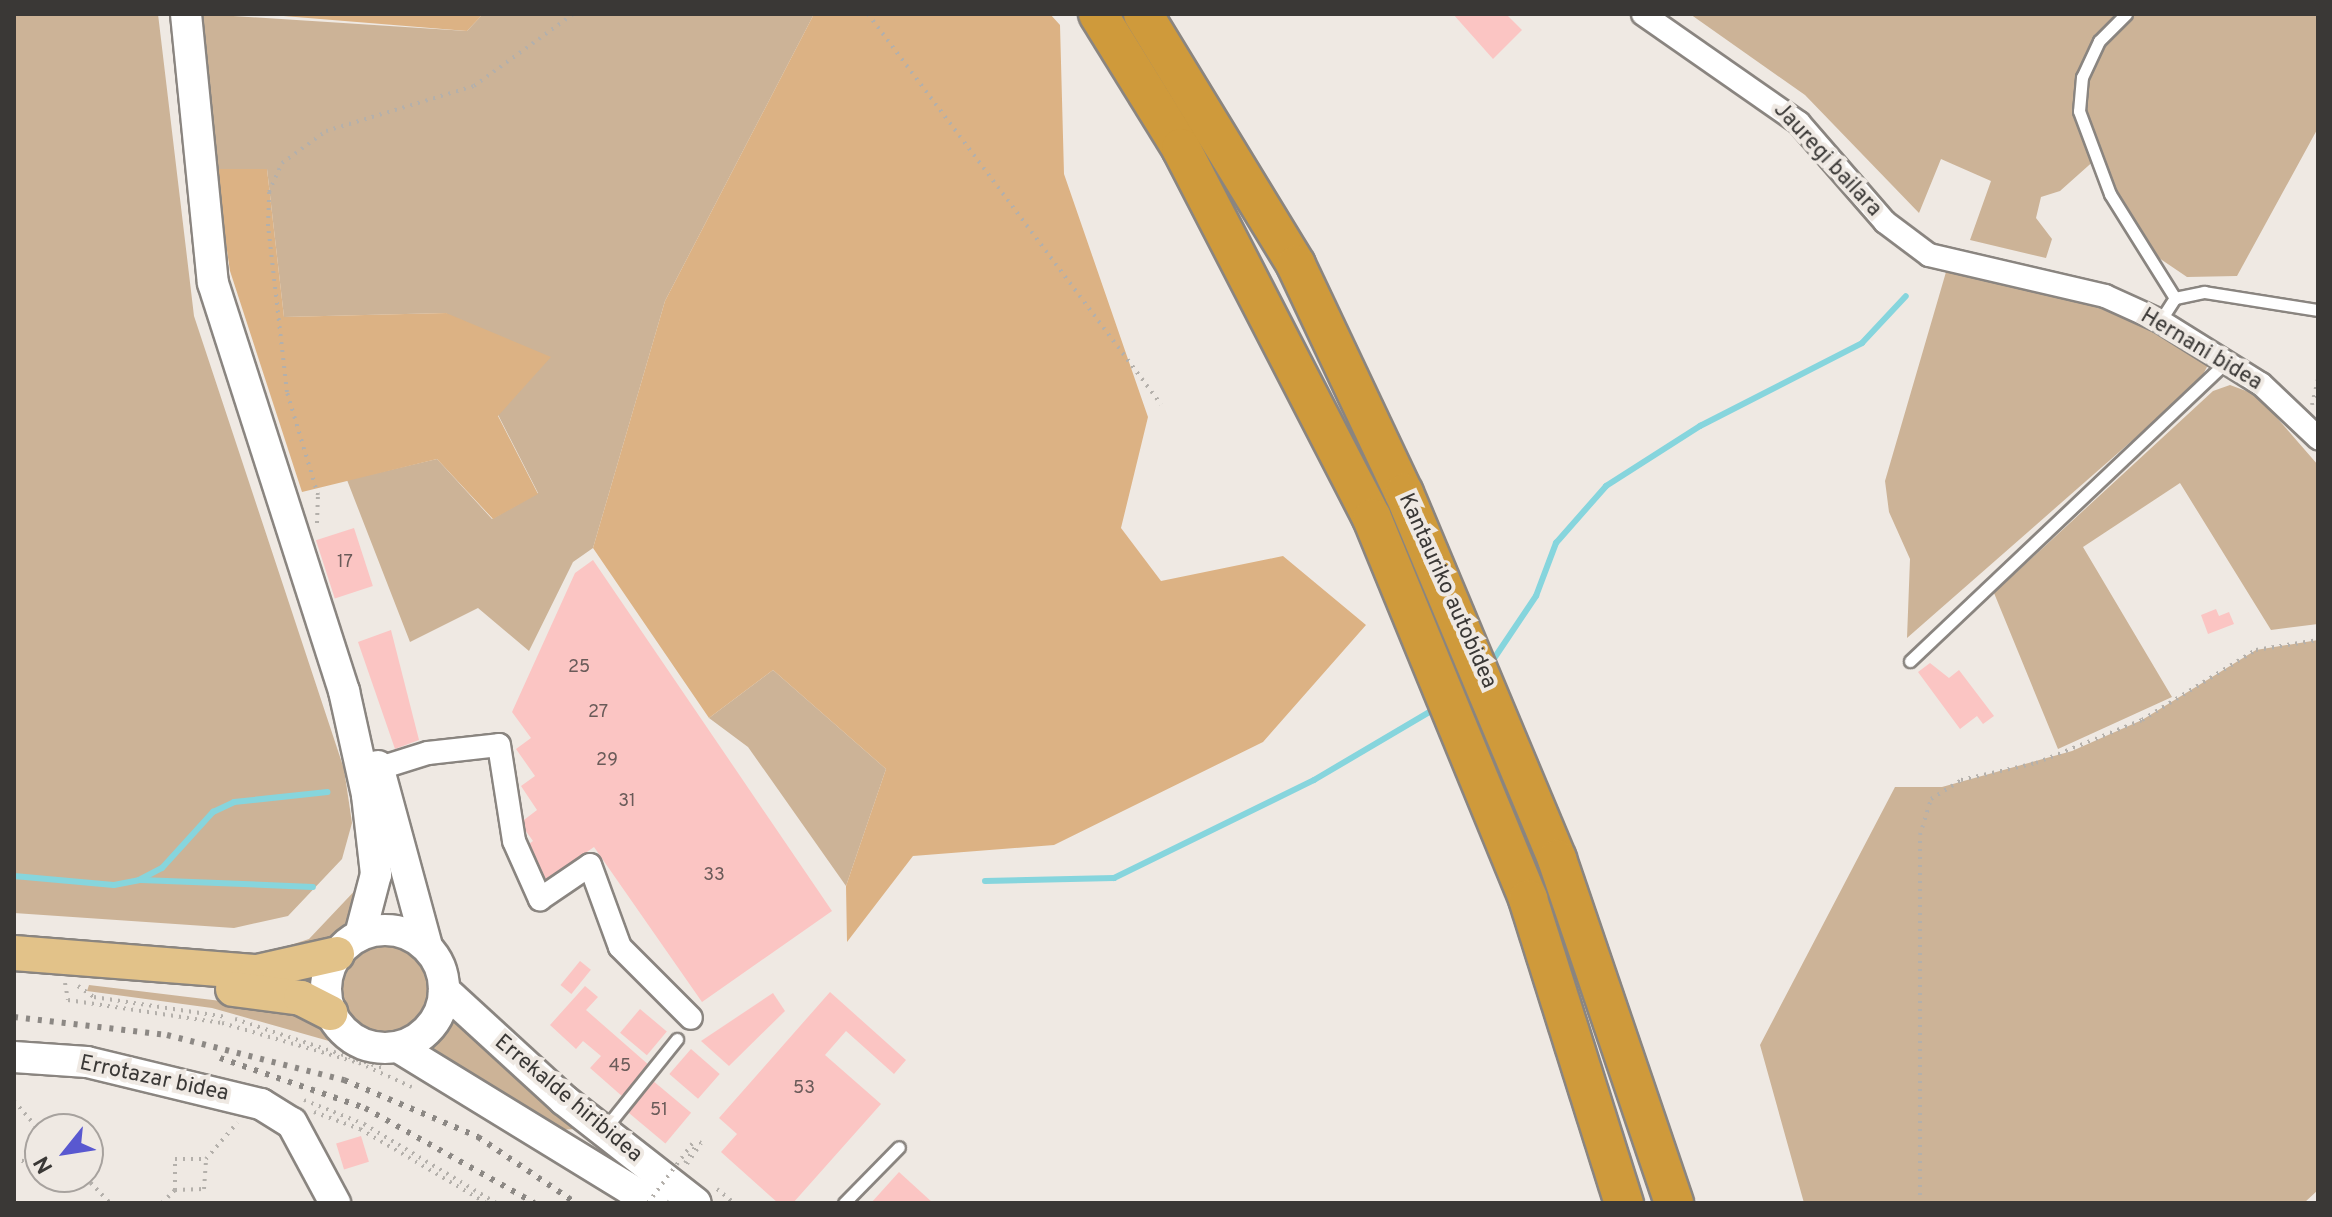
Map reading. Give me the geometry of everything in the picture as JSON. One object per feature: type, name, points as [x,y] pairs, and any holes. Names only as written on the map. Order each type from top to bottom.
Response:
[{"type":"highway","name":"Kantauriko autobidea","points":[[1098,14],[1181,148],[1372,518],[1516,869],[1624,1203]]},
{"type":"highway","name":"Kantauriko autobidea","points":[[1143,14],[1296,265],[1404,493],[1557,859],[1674,1203]]},
{"type":"main road","points":[[14,968],[265,991],[330,1013],[366,1045],[398,1047],[427,1032],[444,990],[427,946],[380,768],[344,691],[213,283],[186,14]]},
{"type":"main road","points":[[330,1013],[326,981],[372,903],[374,842],[344,691]]},
{"type":"main road","points":[[14,953],[257,972],[393,929],[427,946]]},
{"type":"main road","name":"Errekalde hiribidea","points":[[444,990],[603,1131],[696,1203]]},
{"type":"main road","name":"Errekalde hiribidea","points":[[398,1047],[565,1144],[648,1203]]},
{"type":"main road","name":"Errotazar bidea","points":[[14,1057],[102,1065],[261,1104],[292,1123],[335,1203]]},
{"type":"street","name":"Jauregi bailara","points":[[1643,14],[1789,114],[1885,222],[1929,255]]},
{"type":"street","name":"Hernani bidea","points":[[1929,255],[2105,296],[2160,321],[2226,362],[2318,438]]},
{"type":"street","points":[[380,768],[428,753],[499,745],[514,841],[540,899],[590,865],[620,947],[691,1018]]},
{"type":"lane","points":[[2126,14],[2099,41],[2082,77],[2079,111],[2110,194],[2175,298]]},
{"type":"lane","points":[[2175,298],[2225,293],[2318,310]]},
{"type":"lane","points":[[2160,321],[2175,298]]},
{"type":"lane","points":[[1910,661],[2226,362]]},
{"type":"lane","points":[[603,1131],[677,1039]]},
{"type":"lane","points":[[844,1203],[899,1147]]},
{"type":"path","points":[[299,556],[319,512],[287,392],[268,226],[269,192],[282,163],[326,131],[474,86],[573,14]]},
{"type":"path","points":[[868,14],[1161,404]]},
{"type":"path","points":[[2311,408],[2318,380]]},
{"type":"path","points":[[1920,1203],[1920,835],[1931,799],[1961,780],[2036,763],[2142,720],[2256,650],[2318,640]]},
{"type":"path","points":[[65,986],[68,1000],[222,1023],[401,1079],[270,1027],[94,997],[78,983]]},
{"type":"path","points":[[291,1103],[360,1129],[486,1203]]},
{"type":"path","points":[[162,1203],[175,1190],[204,1189],[206,1159],[246,1112]]},
{"type":"path","points":[[695,1143],[701,1143],[687,1164],[695,1143]]},
{"type":"path","points":[[648,1203],[695,1143]]},
{"type":"path","points":[[175,1190],[175,1159],[206,1159]]},
{"type":"path","points":[[460,1186],[496,1203]]},
{"type":"shaded area","points":[[14,14],[158,14],[194,316],[344,769],[352,823],[342,859],[288,916],[234,928],[14,913]]},
{"type":"shaded area","points":[[203,14],[467,31],[483,14],[814,14],[665,301],[593,548],[573,562],[529,651],[478,608],[410,642],[347,480],[437,459],[492,519],[538,493],[446,313],[284,317],[267,169],[215,169]]},
{"type":"shaded area","points":[[259,14],[483,14],[467,31]]},
{"type":"shaded area","points":[[814,14],[1050,14],[1060,25],[1064,174],[1148,417],[1121,528],[1161,581],[1283,556],[1366,625],[1263,742],[1054,845],[913,856],[847,942],[846,886],[886,769],[773,670],[709,718],[593,548],[665,301]]},
{"type":"shaded area","points":[[1690,14],[2318,14],[2318,128],[2237,276],[2187,277],[2159,258],[2097,158],[2060,191],[2041,197],[2036,218],[2052,239],[2046,258],[1970,240],[1991,181],[1941,159],[1919,213],[1805,95]]},
{"type":"shaded area","points":[[215,169],[267,169],[284,317],[446,313],[551,357],[498,416],[538,494],[493,519],[437,459],[302,492],[230,271]]},
{"type":"shaded area","points":[[1946,272],[2106,305],[2208,365],[2199,382],[1907,638],[1910,559],[1889,512],[1885,481]]},
{"type":"shaded area","points":[[2230,385],[2257,395],[2318,465],[2318,624],[2271,630],[2180,483],[2083,547],[2172,697],[2058,749],[1994,593],[2213,391]]},
{"type":"shaded area","points":[[2318,640],[2318,1190],[2304,1203],[1804,1203],[1760,1045],[1895,787],[1942,787],[2072,751],[2142,720],[2256,650]]},
{"type":"shaded area","points":[[773,670],[886,769],[846,886],[748,747],[709,718]]},
{"type":"shaded area","points":[[362,883],[352,919],[332,936],[307,954],[266,953],[309,939]]},
{"type":"shaded area","points":[[386,939],[404,943],[419,953],[429,968],[433,986],[429,1004],[419,1019],[404,1029],[386,1033],[368,1029],[353,1019],[343,1004],[339,986],[343,968],[353,953],[368,943]]},
{"type":"shaded area","points":[[89,985],[313,1012],[336,1043],[212,1008],[87,991]]},
{"type":"shaded area","points":[[454,1021],[575,1129],[559,1130],[430,1049]]},
{"type":"building","points":[[1453,14],[1506,14],[1522,30],[1493,59]]},
{"type":"building","points":[[354,528],[373,586],[335,598],[316,540]]},
{"type":"building","points":[[593,560],[832,911],[702,1002],[594,847],[544,882],[521,850],[533,841],[520,823],[537,810],[521,786],[535,776],[516,749],[531,738],[512,712],[575,573]]},
{"type":"building","points":[[2216,609],[2219,616],[2229,612],[2234,624],[2208,634],[2201,615]]},
{"type":"building","points":[[391,630],[419,740],[395,749],[358,642]]},
{"type":"building","points":[[1930,663],[1949,678],[1959,670],[1994,716],[1983,724],[1977,716],[1960,729],[1918,672]]},
{"type":"building","points":[[580,961],[591,970],[571,994],[560,985]]},
{"type":"building","points":[[585,986],[598,997],[586,1010],[650,1066],[623,1097],[590,1068],[601,1056],[583,1041],[576,1049],[550,1025]]},
{"type":"building","points":[[830,992],[906,1060],[894,1074],[846,1031],[825,1055],[881,1104],[793,1203],[778,1203],[721,1152],[737,1134],[719,1118]]},
{"type":"building","points":[[773,993],[785,1011],[729,1066],[701,1041]]},
{"type":"building","points":[[640,1009],[667,1031],[647,1055],[620,1033]]},
{"type":"building","points":[[691,1049],[720,1074],[698,1099],[669,1074]]},
{"type":"building","points":[[652,1080],[691,1113],[665,1143],[626,1111]]},
{"type":"building","points":[[361,1136],[369,1162],[344,1169],[336,1144]]},
{"type":"building","points":[[899,1172],[933,1203],[871,1203]]},
{"type":"waterway","points":[[1491,663],[1536,596],[1556,543],[1606,486],[1700,426],[1862,343],[1906,296]]},
{"type":"waterway","points":[[985,881],[1114,878],[1314,780],[1436,708]]},
{"type":"waterway","points":[[14,876],[114,885],[139,880],[162,868],[213,812],[234,802],[327,792]]},
{"type":"waterway","points":[[141,880],[313,887]]},
{"type":"railway","points":[[14,1017],[167,1035],[344,1080],[478,1137],[576,1203]]},
{"type":"railway","points":[[220,1058],[365,1108],[534,1203]]}]
